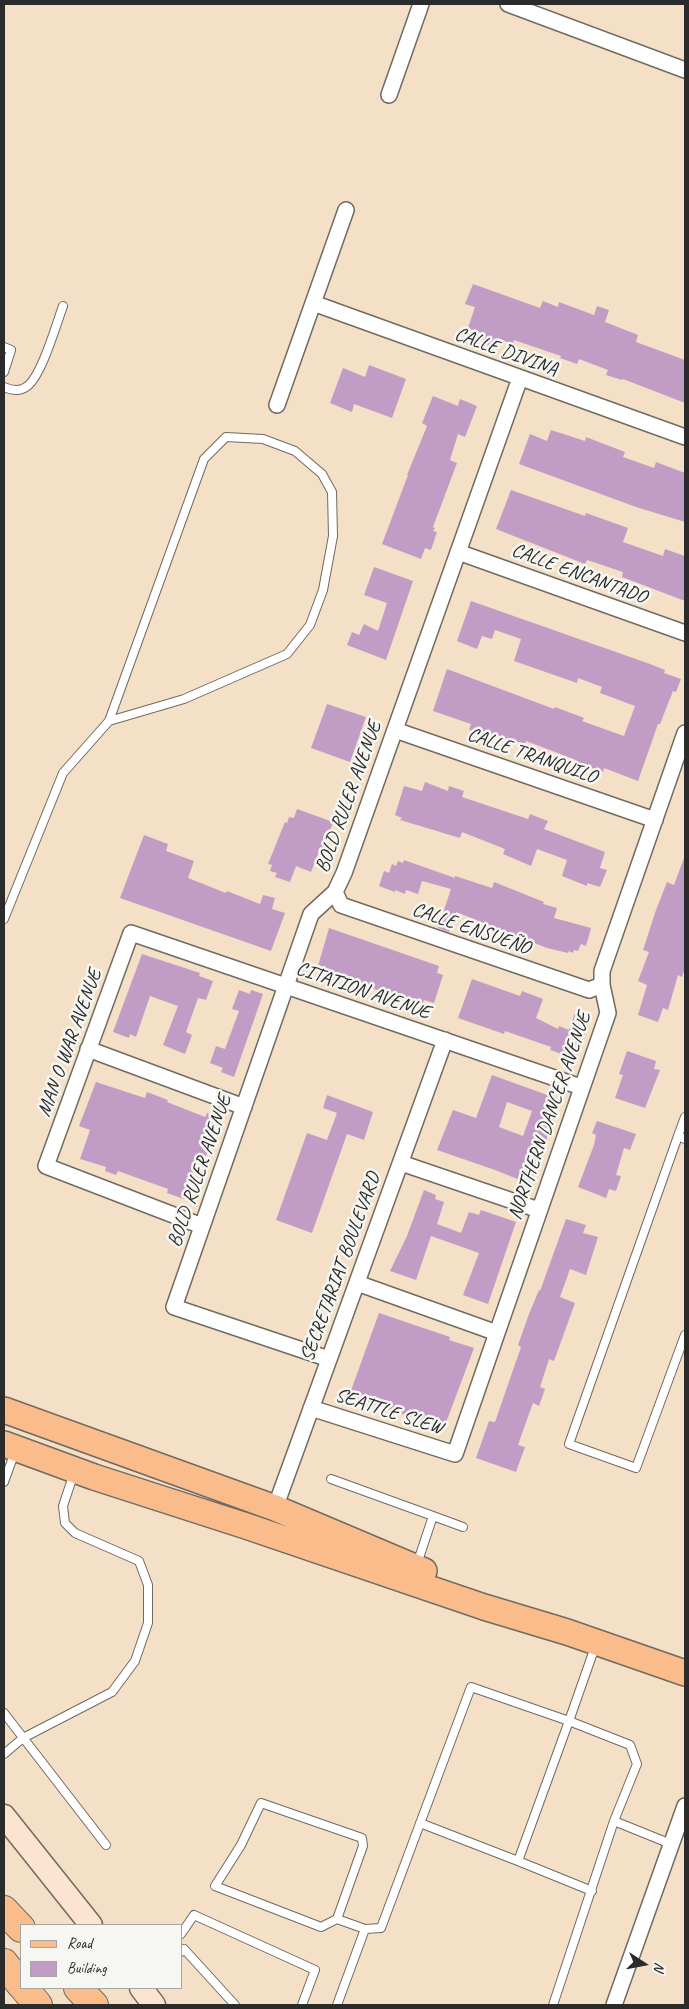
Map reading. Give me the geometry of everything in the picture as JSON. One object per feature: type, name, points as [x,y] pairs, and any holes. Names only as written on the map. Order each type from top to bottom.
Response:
[{"type":"highway","points":[[4,1910],[20,1927]]},
{"type":"highway","points":[[4,1963],[20,1983]]},
{"type":"highway","points":[[25,1989],[38,2005]]},
{"type":"highway","points":[[79,1989],[94,2005]]},
{"type":"main road","points":[[4,1410],[275,1508],[566,1632]]},
{"type":"main road","points":[[6,1461],[72,1479],[356,1577],[484,1608]]},
{"type":"main road","points":[[6,1461],[94,1477],[246,1526],[484,1608],[566,1632],[685,1673]]},
{"type":"main road","points":[[4,1816],[90,1924]]},
{"type":"main road","points":[[142,1989],[154,2005]]},
{"type":"street","points":[[389,95],[420,4]]},
{"type":"street","points":[[508,4],[685,70]]},
{"type":"street","points":[[277,405],[346,210]]},
{"type":"street","name":"CALLE DIVINA","points":[[313,303],[685,437]]},
{"type":"street","name":"BOLD RULER AVENUE","points":[[174,1307],[310,914],[335,892],[344,873],[520,378]]},
{"type":"street","name":"CALLE ENCANTADO","points":[[458,552],[685,633]]},
{"type":"street","name":"CALLE TRANQUILO","points":[[395,730],[655,820]]},
{"type":"street","name":"NORTHERN DANCER AVENUE","points":[[455,1454],[608,1013],[602,984],[602,971],[685,733]]},
{"type":"street","name":"CALLE ENSUEÑO","points":[[335,892],[341,905],[590,990],[602,984]]},
{"type":"street","name":"CITATION AVENUE","points":[[131,933],[581,1087]]},
{"type":"street","name":"MAN O WAR AVENUE","points":[[131,933],[46,1166],[202,1226]]},
{"type":"street","name":"SECRETARIAT BOULEVARD","points":[[275,1508],[445,1040]]},
{"type":"street","points":[[88,1049],[244,1107]]},
{"type":"street","points":[[400,1163],[539,1210]]},
{"type":"street","points":[[357,1283],[497,1333]]},
{"type":"street","name":"SEATTLE SLEW","points":[[174,1307],[329,1359]]},
{"type":"street","name":"SEATTLE SLEW","points":[[311,1408],[455,1454]]},
{"type":"street","points":[[614,2005],[685,1806]]},
{"type":"lane","points":[[4,387],[14,391],[25,388],[36,378],[63,306]]},
{"type":"lane","points":[[4,347],[11,350],[4,372]]},
{"type":"lane","points":[[4,919],[62,773],[109,721],[204,459],[226,437],[263,439],[295,451],[322,474],[332,492],[333,536],[323,590],[310,625],[287,654],[184,699],[109,721]]},
{"type":"lane","points":[[685,1117],[682,1137],[569,1444],[636,1468],[685,1335]]},
{"type":"lane","points":[[4,1754],[23,1738],[112,1692],[135,1661],[148,1623],[148,1585],[138,1561],[75,1533],[66,1523],[63,1506],[72,1479]]},
{"type":"lane","points":[[331,1479],[463,1527]]},
{"type":"lane","points":[[416,1568],[433,1516]]},
{"type":"lane","points":[[518,1861],[596,1642]]},
{"type":"lane","points":[[338,1919],[363,1846],[362,1838],[261,1803],[241,1845],[216,1886],[321,1927],[338,1919],[365,1929],[381,1928],[471,1687],[569,1721],[630,1745],[637,1764],[614,1822],[553,2005]]},
{"type":"lane","points":[[4,1713],[106,1845]]},
{"type":"lane","points":[[614,1822],[672,1844]]},
{"type":"lane","points":[[420,1823],[592,1891]]},
{"type":"lane","points":[[182,1932],[194,1914],[315,1970],[302,2005]]},
{"type":"lane","points":[[337,2005],[365,1929]]},
{"type":"lane","points":[[182,1948],[235,2005]]},
{"type":"building","points":[[473,284],[540,308],[543,301],[558,307],[559,302],[594,315],[597,306],[609,310],[605,322],[638,335],[636,342],[685,360],[685,403],[623,379],[606,375],[608,370],[579,359],[577,364],[560,358],[561,356],[514,340],[513,344],[502,340],[498,349],[481,343],[485,334],[468,328],[475,307],[465,304]]},
{"type":"building","points":[[369,365],[406,379],[392,418],[354,404],[352,412],[330,403],[343,368],[365,377]]},
{"type":"building","points":[[433,396],[458,406],[460,399],[477,406],[465,437],[458,434],[450,460],[457,463],[433,527],[435,528],[433,531],[437,532],[431,550],[425,548],[421,559],[382,544],[427,426],[422,423]]},
{"type":"building","points":[[551,430],[585,441],[586,437],[625,452],[623,457],[654,468],[656,462],[685,473],[685,522],[636,507],[519,464],[530,434],[547,441]]},
{"type":"building","points":[[511,490],[585,516],[586,513],[628,528],[623,542],[663,556],[665,549],[685,556],[685,601],[622,577],[623,572],[587,560],[585,564],[496,529]]},
{"type":"building","points":[[374,567],[413,581],[386,660],[347,645],[352,632],[359,635],[364,624],[378,631],[387,603],[364,595]]},
{"type":"building","points":[[471,601],[650,664],[665,670],[664,673],[681,679],[676,692],[673,691],[660,724],[658,724],[638,781],[604,768],[603,772],[575,762],[576,760],[526,741],[525,744],[485,732],[484,735],[469,730],[471,724],[433,711],[447,669],[554,709],[555,707],[584,718],[582,721],[624,736],[635,706],[600,693],[602,687],[578,678],[577,683],[514,661],[521,639],[495,630],[492,639],[482,636],[477,649],[457,641]]},
{"type":"building","points":[[327,704],[366,717],[350,762],[311,748]]},
{"type":"building","points":[[425,782],[448,791],[449,786],[464,791],[462,797],[528,819],[530,814],[548,821],[544,829],[605,852],[600,868],[607,870],[600,887],[587,883],[587,886],[562,876],[567,860],[537,849],[531,866],[503,854],[505,849],[462,832],[460,838],[400,820],[402,818],[395,815],[404,786],[422,791]]},
{"type":"building","points":[[297,809],[333,822],[323,851],[320,849],[311,872],[296,866],[290,882],[275,877],[277,873],[270,871],[272,865],[268,864],[285,822],[287,823],[289,817],[294,818]]},
{"type":"building","points":[[144,835],[168,844],[166,851],[194,861],[188,878],[260,904],[263,895],[275,898],[272,909],[285,913],[271,951],[120,898]]},
{"type":"building","points":[[684,858],[685,968],[682,977],[678,975],[668,1010],[663,1008],[658,1022],[638,1015],[647,985],[638,981],[649,952],[643,950],[656,910],[667,882],[674,885]]},
{"type":"building","points":[[404,860],[455,878],[455,876],[492,888],[494,882],[544,902],[543,904],[557,908],[554,918],[591,928],[586,946],[581,944],[578,951],[574,950],[573,953],[547,948],[456,912],[449,932],[438,928],[451,889],[422,881],[418,894],[406,890],[405,894],[379,886],[384,871],[389,873],[392,864],[396,866],[398,861],[403,863]]},
{"type":"building","points":[[329,928],[439,966],[437,973],[443,975],[434,1003],[424,1000],[422,1006],[346,979],[347,976],[318,966]]},
{"type":"building","points":[[142,954],[200,973],[199,976],[213,981],[206,1000],[198,998],[186,1032],[192,1035],[185,1054],[163,1045],[178,1006],[150,996],[136,1037],[130,1034],[129,1038],[113,1032]]},
{"type":"building","points":[[472,979],[520,996],[522,991],[543,999],[536,1018],[558,1029],[559,1026],[569,1030],[575,1013],[590,1018],[576,1059],[550,1050],[551,1047],[505,1031],[504,1034],[458,1018]]},
{"type":"building","points":[[239,990],[250,994],[251,990],[263,994],[234,1077],[221,1072],[223,1068],[210,1063],[216,1046],[225,1049],[239,1011],[232,1009]]},
{"type":"building","points":[[627,1051],[656,1061],[654,1069],[660,1070],[645,1108],[615,1098],[623,1075],[619,1074]]},
{"type":"building","points":[[492,1075],[561,1100],[530,1184],[437,1150],[453,1110],[476,1118]],"holes":[[[507,1102],[532,1111],[523,1136],[499,1127]]]},
{"type":"building","points":[[96,1082],[145,1098],[147,1092],[205,1117],[207,1113],[219,1118],[206,1156],[200,1154],[184,1199],[167,1193],[168,1189],[118,1171],[116,1175],[105,1171],[106,1167],[80,1159],[90,1130],[79,1126]]},
{"type":"building","points":[[327,1095],[373,1112],[364,1140],[347,1134],[312,1233],[276,1220],[307,1133],[327,1140],[337,1113],[323,1108]]},
{"type":"building","points":[[597,1121],[636,1134],[630,1150],[624,1148],[616,1175],[621,1176],[616,1191],[609,1189],[606,1198],[578,1187],[594,1145],[596,1135],[592,1133]]},
{"type":"building","points":[[424,1190],[436,1195],[435,1199],[444,1202],[437,1224],[461,1233],[469,1212],[479,1215],[481,1210],[516,1222],[488,1304],[463,1295],[479,1253],[431,1236],[416,1280],[390,1271],[407,1236]]},
{"type":"building","points":[[566,1219],[586,1225],[583,1233],[598,1237],[586,1275],[570,1269],[560,1297],[575,1303],[554,1361],[549,1359],[540,1387],[545,1389],[539,1406],[533,1403],[518,1445],[525,1447],[516,1472],[476,1458],[489,1421],[495,1422],[521,1347],[518,1345]]},
{"type":"building","points":[[379,1313],[450,1337],[449,1340],[474,1348],[444,1428],[349,1396]]}]
